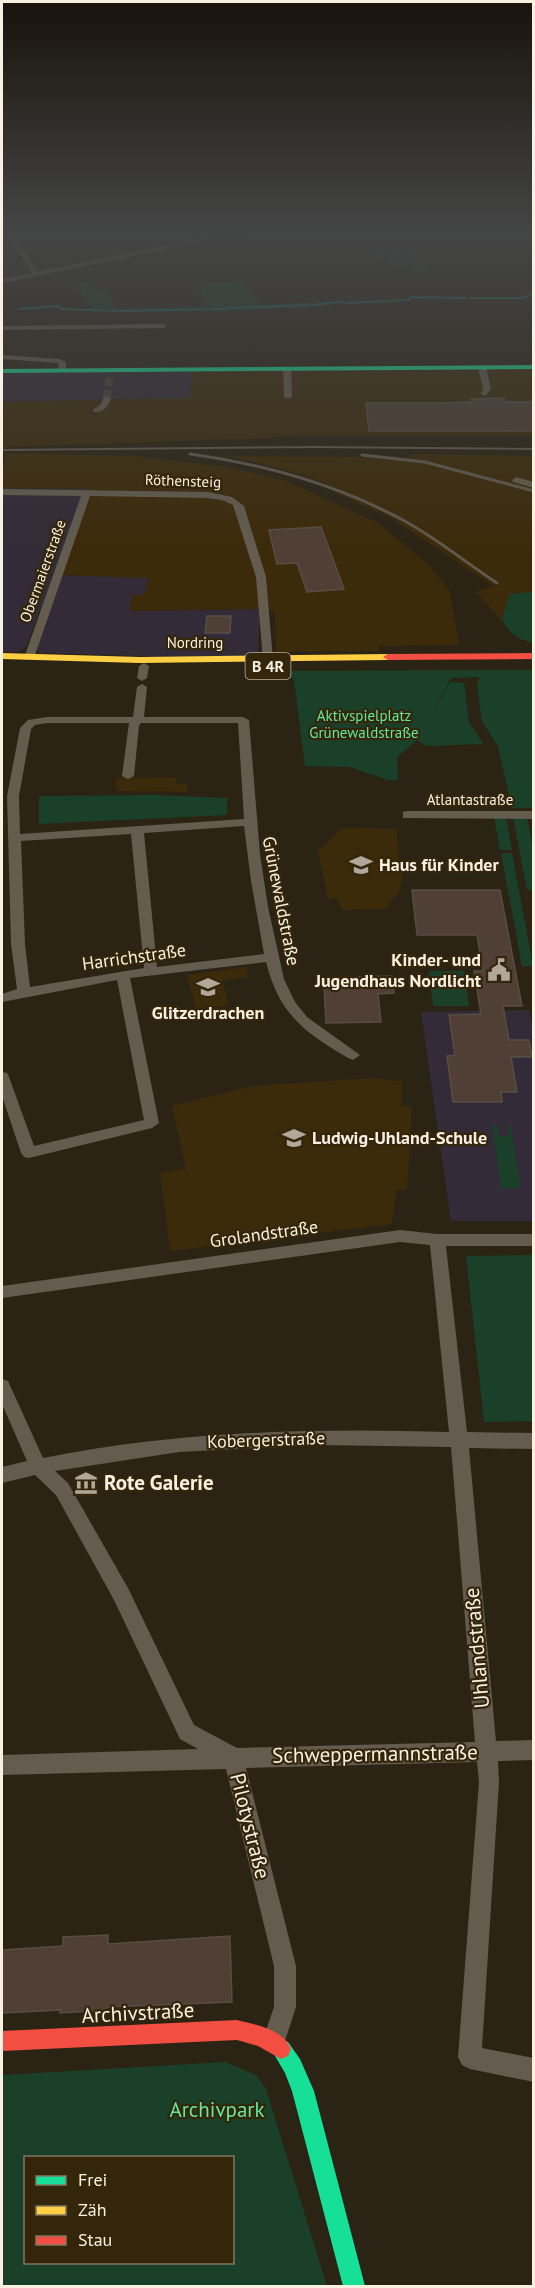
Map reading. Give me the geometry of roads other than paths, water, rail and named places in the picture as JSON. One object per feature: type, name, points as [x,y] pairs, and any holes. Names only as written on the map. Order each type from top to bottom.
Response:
[{"type":"main road","points":[[2,371],[111,372],[287,368],[534,367]]},
{"type":"main road","name":"Nordring","points":[[2,656],[268,660],[534,656]]},
{"type":"main road","name":"Nordring","points":[[2,664],[143,677],[534,662]]},
{"type":"main road","name":"Archivstraße","points":[[2,2041],[237,2030],[257,2033],[274,2042]]},
{"type":"main road","points":[[274,2042],[290,2061],[303,2091],[354,2286]]},
{"type":"street","points":[[2,357],[59,361],[63,364],[62,370]]},
{"type":"street","points":[[482,367],[487,389],[485,394]]},
{"type":"street","points":[[287,368],[288,397]]},
{"type":"street","points":[[97,410],[105,405],[106,398]]},
{"type":"street","points":[[516,480],[534,485]]},
{"type":"street","name":"Röthensteig","points":[[2,492],[218,496],[238,504],[261,577],[268,660]]},
{"type":"street","name":"Obermaierstraße","points":[[29,658],[86,494]]},
{"type":"street","points":[[128,776],[133,726],[138,720],[143,677]]},
{"type":"street","points":[[24,992],[18,944],[14,838],[15,786],[27,728],[32,722],[47,720],[138,720]]},
{"type":"street","name":"Grünewaldstraße","points":[[138,720],[243,720],[248,822],[272,957],[289,1003],[299,1017],[311,1029],[353,1055]]},
{"type":"street","points":[[2,786],[15,786]]},
{"type":"street","name":"Atlantastraße","points":[[407,815],[534,815]]},
{"type":"street","points":[[14,838],[248,822]]},
{"type":"street","points":[[136,828],[151,971]]},
{"type":"street","name":"Harrichstraße","points":[[2,998],[123,975],[272,957]]},
{"type":"street","points":[[2,1077],[29,1153],[152,1123],[123,975]]},
{"type":"street","name":"Grolandstraße","points":[[2,1292],[400,1236],[437,1240],[534,1240]]},
{"type":"street","name":"Uhlandstraße","points":[[437,1240],[459,1439],[489,1782],[470,2057],[534,2070]]},
{"type":"street","name":"Pilotystraße","points":[[2,1386],[38,1466],[62,1489],[121,1594],[187,1732],[233,1757],[285,1966],[285,2007],[274,2042]]},
{"type":"street","name":"Kobergerstraße","points":[[2,1475],[38,1466],[132,1450],[224,1440],[288,1437],[534,1441]]},
{"type":"street","name":"Schweppermannstraße","points":[[2,1765],[534,1750]]},
{"type":"tunnel","points":[[107,398],[110,375]]},
{"type":"railway","points":[[2,450],[315,447],[534,449]]},
{"type":"railway","points":[[190,454],[244,463],[298,477],[350,495],[414,526],[497,583]]},
{"type":"railway","points":[[362,455],[425,462],[534,491]]},
{"type":"place","name":"Haus für Kinder","points":[[361,865]]},
{"type":"place","name":"Kinder- und Jugendhaus Nordlicht","points":[[499,970]]},
{"type":"place","name":"Glitzerdrachen","points":[[208,987]]},
{"type":"place","name":"Ludwig-Uhland-Schule","points":[[294,1138]]},
{"type":"place","name":"Rote Galerie","points":[[86,1483]]},
{"type":"park label","name":"Aktivspielplatz Grünewaldstraße","points":[[364,724]]},
{"type":"park label","name":"Archivpark","points":[[217,2110]]}]
